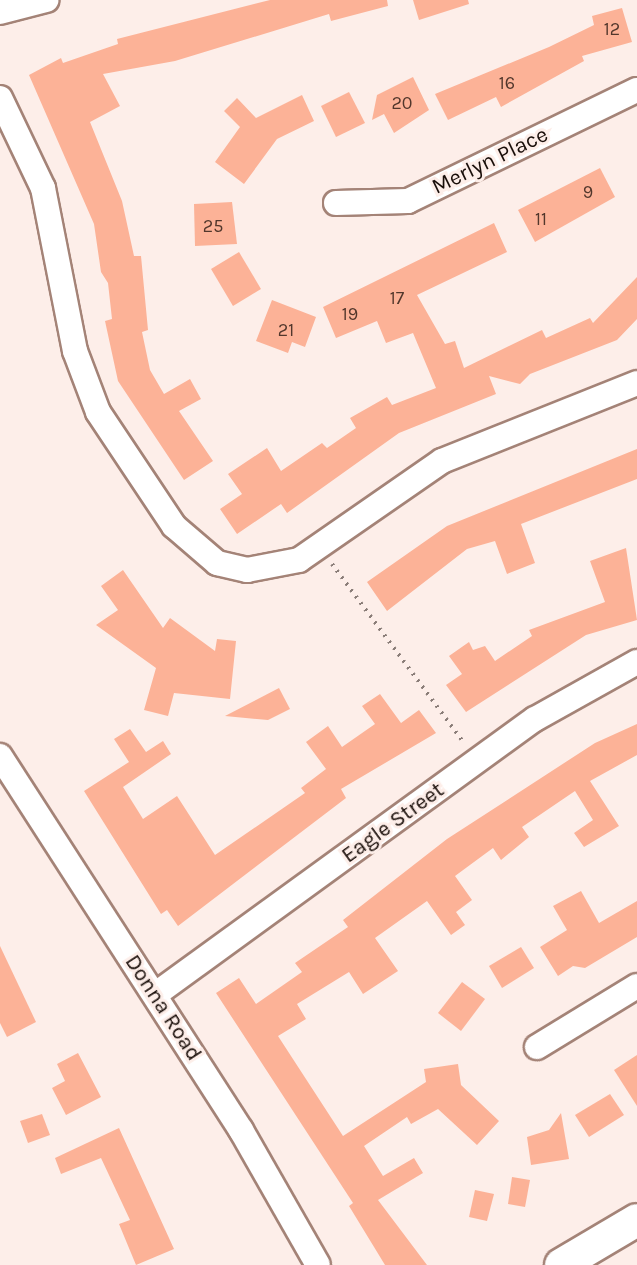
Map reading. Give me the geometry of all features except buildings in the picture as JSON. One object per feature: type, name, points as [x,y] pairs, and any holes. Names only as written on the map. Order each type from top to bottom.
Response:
[{"type":"main road","points":[[561,1265],[637,1220]]},
{"type":"street","points":[[0,12],[46,0]]},
{"type":"street","name":"Merlyn Place","points":[[336,203],[408,201],[637,90]]},
{"type":"street","points":[[0,98],[49,209],[83,379],[174,526],[195,550],[231,567],[275,568],[322,550],[442,461],[637,383]]},
{"type":"street","name":"Eagle Street","points":[[156,994],[573,694],[637,662]]},
{"type":"street","name":"Donna Road","points":[[0,756],[156,994],[318,1265]]},
{"type":"street","points":[[537,1047],[637,986]]},
{"type":"path","points":[[322,550],[477,762]]}]
